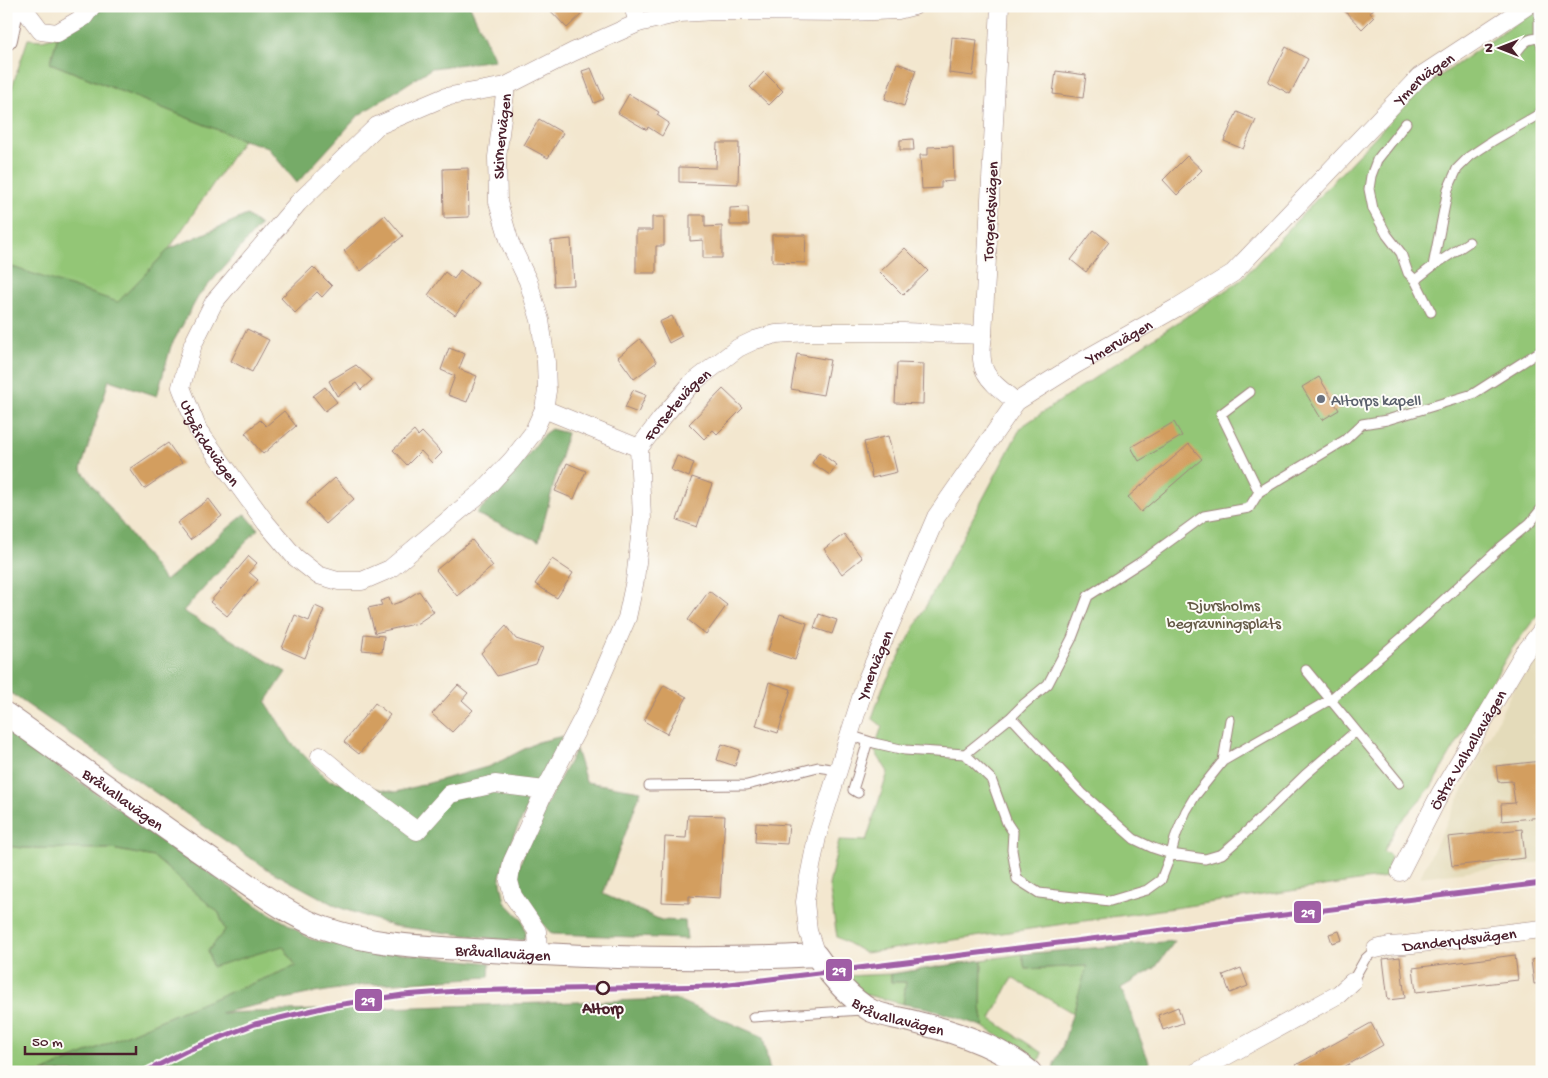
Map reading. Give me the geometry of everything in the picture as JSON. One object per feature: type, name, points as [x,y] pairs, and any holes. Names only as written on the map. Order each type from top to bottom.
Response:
[{"type":"street","points":[[6,39],[13,6]]},
{"type":"street","points":[[22,6],[41,31],[57,33],[84,17],[92,6]]},
{"type":"street","name":"Skirnervägen","points":[[544,409],[547,391],[546,362],[540,320],[528,281],[510,243],[498,202],[497,157],[506,86],[573,52],[636,14],[715,11],[849,12],[898,10],[914,6]]},
{"type":"street","name":"Torgerdsvägen","points":[[1000,6],[980,354],[984,368],[991,381],[1016,402]]},
{"type":"street","name":"Ymervägen","points":[[816,955],[808,931],[805,902],[808,882],[817,837],[867,679],[936,517],[1016,402],[1075,365],[1176,308],[1233,273],[1419,77],[1527,6]]},
{"type":"street","name":"Utgårdavägen","points":[[506,86],[445,97],[376,126],[298,203],[214,302],[193,344],[181,387],[198,430],[266,523],[295,557],[318,574],[338,581],[362,580],[390,569],[483,491],[512,460],[533,433],[544,409]]},
{"type":"street","name":"Forsetevägen","points":[[538,953],[537,931],[514,896],[509,881],[512,862],[545,790],[585,714],[627,618],[635,580],[642,519],[640,448],[691,384],[738,348],[755,340],[776,334],[809,332],[904,332],[982,335]]},
{"type":"street","points":[[544,409],[640,448]]},
{"type":"street","name":"Östra Valhallavägen","points":[[1400,872],[1440,794],[1522,656],[1542,630]]},
{"type":"street","name":"Bråvallavägen","points":[[6,714],[204,856],[269,899],[317,925],[346,934],[389,943],[538,953],[623,957],[719,958],[816,955],[828,973],[840,986],[869,1009],[960,1034],[991,1047],[1030,1072]]},
{"type":"street","points":[[320,756],[417,831],[450,794],[494,784],[545,790]]},
{"type":"street","name":"Danderydsvägen","points":[[1376,949],[1542,929]]},
{"type":"street","points":[[1197,1072],[1339,994],[1352,982]]},
{"type":"lane","points":[[1516,53],[1526,40],[1531,38],[1540,42],[1539,6]]},
{"type":"lane","points":[[1433,266],[1448,189],[1457,168],[1470,156],[1542,111]]},
{"type":"lane","points":[[1406,123],[1377,160],[1371,176],[1369,190],[1373,209],[1387,235],[1401,253],[1408,273],[1415,280],[1431,312]]},
{"type":"lane","points":[[1415,280],[1469,242]]},
{"type":"lane","points":[[965,754],[1048,684],[1072,638],[1088,596],[1141,562],[1204,516],[1249,508],[1259,492],[1345,440],[1362,424],[1387,420],[1473,394],[1542,350]]},
{"type":"lane","points":[[1250,392],[1221,414],[1259,492]]},
{"type":"lane","points":[[849,736],[905,750],[965,754],[990,779],[1007,823],[1013,832],[1012,850],[1017,879],[1039,893],[1110,901],[1147,890],[1161,880],[1186,811],[1195,796],[1223,761],[1331,699],[1530,523],[1542,508]]},
{"type":"lane","points":[[1306,670],[1399,783]]},
{"type":"lane","points":[[1011,717],[1082,793],[1134,839],[1171,854],[1205,859],[1222,854],[1305,775],[1356,731]]},
{"type":"lane","points":[[1223,761],[1230,720]]},
{"type":"lane","points":[[858,793],[853,790],[868,741]]},
{"type":"lane","points":[[649,786],[747,785],[818,767],[838,770]]},
{"type":"lane","points":[[1352,982],[1366,959],[1376,949]]},
{"type":"lane","points":[[754,1017],[869,1009]]},
{"type":"shaded area","points":[[1542,652],[1542,862],[1420,877],[1514,687]]},
{"type":"green space","points":[[97,6],[470,6],[495,60],[432,68],[359,115],[297,183],[267,147],[243,140],[50,63],[58,36]]},
{"type":"green space","name":"Djursholms begravningsplats","points":[[1532,12],[1542,13],[1542,609],[1511,650],[1431,787],[1396,827],[1384,851],[1391,856],[1386,877],[865,953],[837,937],[829,885],[839,840],[866,841],[888,772],[874,750],[882,726],[872,718],[883,687],[1021,427],[1241,280],[1417,92]]},
{"type":"green space","points":[[58,36],[50,63],[243,140],[169,249],[118,303],[6,265],[6,105],[28,39],[42,40]]},
{"type":"green space","points":[[247,215],[260,225],[198,297],[171,346],[157,396],[109,380],[81,469],[165,581],[245,514],[258,529],[183,611],[286,672],[266,702],[291,742],[328,780],[396,792],[491,766],[538,742],[563,736],[512,839],[500,877],[505,902],[523,921],[526,933],[524,940],[504,940],[393,926],[338,907],[265,868],[6,690],[6,265],[118,302],[169,249]]},
{"type":"green space","points":[[551,429],[567,433],[539,541],[476,514],[513,475],[544,434]]},
{"type":"green space","points":[[6,730],[257,906],[310,939],[367,951],[490,963],[489,977],[364,985],[308,994],[220,1013],[675,999],[763,1037],[770,1072],[42,1072],[180,1012],[296,966],[283,946],[212,967],[208,951],[225,930],[219,913],[154,857],[112,849],[23,848],[6,846]]},
{"type":"green space","points":[[576,749],[586,782],[641,791],[603,894],[661,920],[685,921],[687,939],[552,934],[527,908],[517,873],[532,831]]},
{"type":"green space","points":[[6,846],[23,848],[112,849],[154,857],[219,913],[225,930],[208,951],[283,946],[296,966],[180,1012],[42,1072],[6,1072]]},
{"type":"green space","points":[[1175,941],[1155,968],[1121,988],[1153,1072],[1053,1072],[1087,966],[1025,969],[1022,954]]},
{"type":"green space","points":[[1022,954],[1025,969],[1088,966],[1073,1013],[1012,978],[991,1019],[1042,1053],[1037,1065],[1019,1049],[984,1027],[981,1007],[982,960]]},
{"type":"green space","points":[[982,960],[981,1007],[984,1027],[928,1008],[903,1004],[906,982],[891,982],[891,974]]},
{"type":"green space","points":[[891,974],[891,982],[906,982],[903,1004],[863,994],[844,976]]},
{"type":"building","points":[[546,6],[578,6],[584,12],[567,28]]},
{"type":"building","points":[[1340,6],[1376,6],[1370,13],[1374,17],[1362,29]]},
{"type":"building","points":[[952,37],[977,40],[973,76],[949,73]]},
{"type":"building","points":[[1286,47],[1308,59],[1290,94],[1268,82]]},
{"type":"building","points":[[897,63],[916,70],[904,106],[885,99]]},
{"type":"building","points":[[591,68],[604,99],[594,103],[582,71]]},
{"type":"building","points":[[1056,71],[1086,75],[1083,98],[1053,94]]},
{"type":"building","points":[[764,72],[783,91],[769,105],[750,87]]},
{"type":"building","points":[[629,94],[659,112],[657,115],[669,123],[662,136],[648,127],[647,130],[618,113]]},
{"type":"building","points":[[1237,112],[1256,120],[1243,149],[1224,141]]},
{"type":"building","points":[[539,119],[563,133],[548,158],[524,145]]},
{"type":"building","points":[[913,139],[914,150],[900,150],[900,140]]},
{"type":"building","points":[[717,143],[739,143],[738,184],[679,182],[679,167],[716,168]]},
{"type":"building","points":[[953,146],[954,181],[941,182],[941,188],[922,189],[920,155],[928,155],[928,147]]},
{"type":"building","points":[[1187,156],[1202,170],[1177,195],[1163,180]]},
{"type":"building","points":[[468,168],[469,217],[444,218],[443,169]]},
{"type":"building","points":[[748,207],[749,225],[730,225],[730,208]]},
{"type":"building","points":[[385,215],[403,236],[361,271],[344,251]]},
{"type":"building","points":[[690,215],[705,215],[705,227],[722,226],[722,258],[703,258],[703,240],[690,241]]},
{"type":"building","points":[[652,217],[664,217],[664,246],[656,246],[656,273],[636,273],[636,230],[652,230]]},
{"type":"building","points":[[1094,230],[1109,242],[1086,272],[1071,260]]},
{"type":"building","points":[[772,235],[806,235],[805,263],[772,262]]},
{"type":"building","points":[[571,239],[574,285],[554,286],[551,241]]},
{"type":"building","points":[[905,248],[928,271],[903,295],[880,272]]},
{"type":"building","points":[[313,267],[332,286],[322,297],[317,292],[295,313],[281,298]]},
{"type":"building","points":[[460,270],[478,283],[455,315],[428,295],[445,272],[454,279]]},
{"type":"building","points":[[672,316],[682,336],[669,343],[659,322]]},
{"type":"building","points":[[247,329],[269,340],[252,372],[231,361]]},
{"type":"building","points":[[640,339],[657,362],[634,379],[618,357]]},
{"type":"building","points":[[449,348],[465,354],[459,369],[477,376],[467,402],[448,395],[455,376],[441,370]]},
{"type":"building","points":[[797,354],[830,360],[823,395],[791,389]]},
{"type":"building","points":[[897,363],[924,364],[923,404],[895,403]]},
{"type":"building","points":[[356,365],[372,380],[361,390],[356,383],[337,396],[329,381]]},
{"type":"building","name":"Altorps kapell","points":[[1319,377],[1339,410],[1322,420],[1302,387]]},
{"type":"building","points":[[325,387],[337,402],[325,411],[313,396]]},
{"type":"building","points":[[723,389],[743,408],[717,434],[713,430],[704,439],[689,424]]},
{"type":"building","points":[[633,390],[646,395],[638,413],[625,408]]},
{"type":"building","points":[[284,411],[296,426],[263,454],[245,433],[260,420],[266,426]]},
{"type":"building","points":[[1174,422],[1182,436],[1139,461],[1131,447]]},
{"type":"building","points":[[414,431],[418,436],[422,432],[442,453],[432,463],[421,451],[407,465],[393,450]]},
{"type":"building","points":[[888,436],[897,472],[872,478],[864,442]]},
{"type":"building","points":[[168,443],[182,463],[144,489],[130,469]]},
{"type":"building","points":[[1189,444],[1202,459],[1141,512],[1128,497]]},
{"type":"building","points":[[819,452],[837,465],[830,475],[812,463]]},
{"type":"building","points":[[677,456],[694,463],[689,477],[671,470]]},
{"type":"building","points":[[567,463],[586,471],[574,499],[555,491]]},
{"type":"building","points":[[692,477],[712,484],[697,527],[677,520]]},
{"type":"building","points":[[335,478],[354,499],[326,524],[307,503]]},
{"type":"building","points":[[209,499],[222,516],[190,540],[177,523]]},
{"type":"building","points":[[844,534],[862,558],[842,574],[824,549]]},
{"type":"building","points":[[472,540],[493,566],[457,596],[436,570]]},
{"type":"building","points":[[249,556],[257,563],[249,572],[258,580],[227,616],[210,602]]},
{"type":"building","points":[[552,559],[573,573],[557,598],[535,584]]},
{"type":"building","points":[[419,591],[434,612],[418,623],[375,633],[368,608],[382,605],[380,601],[389,598],[391,605],[403,601]]},
{"type":"building","points":[[709,591],[727,605],[706,634],[688,620]]},
{"type":"building","points":[[315,606],[324,610],[305,658],[282,648],[295,615],[309,621]]},
{"type":"building","points":[[780,614],[807,623],[795,660],[768,651]]},
{"type":"building","points":[[819,614],[837,620],[832,634],[814,628]]},
{"type":"building","points":[[506,626],[516,639],[543,648],[536,664],[497,676],[481,653]]},
{"type":"building","points":[[364,634],[384,636],[382,652],[362,650]]},
{"type":"building","points":[[769,682],[791,689],[778,733],[756,726]]},
{"type":"building","points":[[458,685],[468,693],[462,700],[473,710],[452,732],[432,714]]},
{"type":"building","points":[[664,685],[687,697],[667,734],[644,721]]},
{"type":"building","points":[[375,703],[390,715],[359,754],[344,742]]},
{"type":"building","points":[[722,744],[740,750],[735,766],[717,760]]},
{"type":"building","points":[[1542,761],[1542,817],[1502,821],[1501,804],[1515,803],[1512,781],[1498,782],[1496,766]]},
{"type":"building","points":[[688,815],[725,816],[720,898],[689,896],[689,903],[662,902],[665,837],[686,838]]},
{"type":"building","points":[[756,823],[789,825],[787,844],[755,842]]},
{"type":"building","points":[[1522,829],[1525,858],[1452,866],[1448,837]]},
{"type":"building","points":[[1339,931],[1342,940],[1332,943],[1329,934]]},
{"type":"building","points":[[1515,955],[1518,980],[1416,992],[1413,968]]},
{"type":"building","points":[[1400,957],[1405,998],[1388,1000],[1383,959]]},
{"type":"building","points":[[1542,958],[1542,983],[1534,984],[1531,960]]},
{"type":"building","points":[[1241,968],[1248,986],[1230,993],[1223,975]]},
{"type":"building","points":[[1178,1007],[1183,1023],[1163,1030],[1158,1015]]},
{"type":"building","points":[[1371,1023],[1383,1045],[1335,1072],[1300,1072],[1296,1065]]},
{"type":"transit line","name":"29","points":[[145,1072],[186,1051],[255,1024],[330,1006],[403,995],[458,991],[713,986],[1542,883]]},
{"type":"place","name":"Altorps kapell","points":[[1321,399]]},
{"type":"place","name":"Altorp","points":[[603,988]]}]
